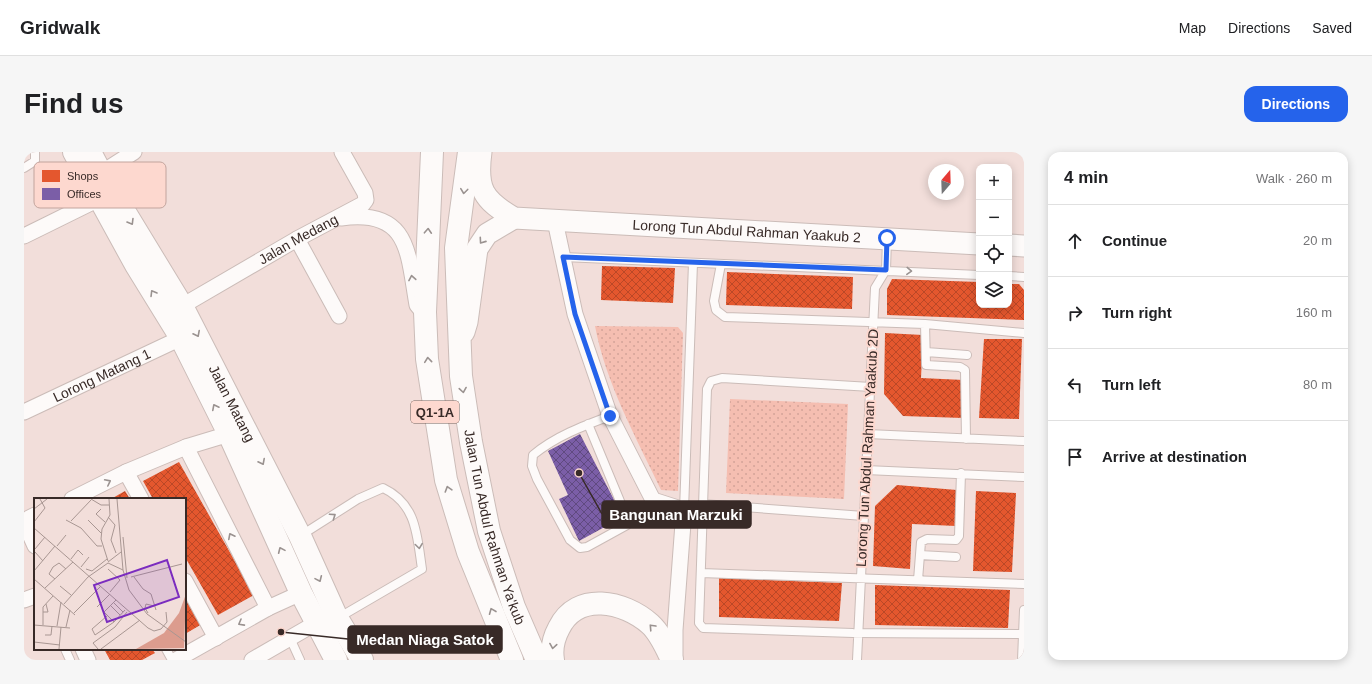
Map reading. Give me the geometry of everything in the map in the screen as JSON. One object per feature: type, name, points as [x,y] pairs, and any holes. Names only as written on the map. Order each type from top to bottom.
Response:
[{"type":"main road","name":"Jalan Matang","points":[[74,152],[79,162]]},
{"type":"main road","name":"Jalan Matang","points":[[90,152],[95,162]]},
{"type":"main road","name":"Jalan Tun Abdul Rahman Ya'kub","points":[[432,152],[425,312],[427,359],[446,480],[468,552],[512,660]]},
{"type":"main road","name":"Jalan Tun Abdul Rahman Ya'kub","points":[[469,152],[456,248],[461,376],[470,435],[489,531],[514,607],[537,660]]},
{"type":"main road","name":"Jalan Matang","points":[[104,208],[136,265],[181,338],[229,434],[301,593],[362,660]]},
{"type":"main road","name":"Jalan Matang","points":[[122,208],[182,306],[300,536],[326,621],[336,660]]},
{"type":"main road","points":[[553,660],[551,647],[565,616],[583,605],[601,604],[618,605],[636,614],[651,625],[663,640],[672,660]]},
{"type":"street","points":[[118,162],[134,152]]},
{"type":"street","name":"Jalan Medang","points":[[182,306],[297,239],[363,204],[366,200],[366,192],[342,152]]},
{"type":"street","points":[[481,152],[479,169],[482,188],[494,207],[514,218]]},
{"type":"street","points":[[24,236],[81,208]]},
{"type":"street","points":[[332,220],[356,216],[374,219],[386,224],[397,232],[403,239],[407,250],[417,306],[419,310],[425,312]]},
{"type":"street","points":[[459,346],[467,322],[477,249],[487,234],[514,218]]},
{"type":"street","name":"Lorong Tun Abdul Rahman Yaakub 2","points":[[514,218],[976,244]]},
{"type":"street","points":[[555,221],[575,314],[610,416],[653,500],[684,510],[675,630],[675,660]]},
{"type":"street","points":[[297,239],[339,316]]},
{"type":"street","points":[[1012,245],[1024,246]]},
{"type":"street","name":"Lorong Matang 1","points":[[24,412],[181,338]]},
{"type":"street","points":[[79,498],[126,472],[186,447],[229,434]]},
{"type":"street","points":[[186,447],[268,608]]},
{"type":"street","points":[[126,472],[140,498]]},
{"type":"street","points":[[34,516],[29,518],[26,526],[34,544]]},
{"type":"street","points":[[186,583],[216,638]]},
{"type":"street","points":[[176,660],[268,608],[301,593]]},
{"type":"street","points":[[24,600],[34,596]]},
{"type":"street","points":[[252,660],[290,638],[326,621]]},
{"type":"street","points":[[675,630],[686,660]]},
{"type":"street","points":[[83,650],[88,660]]},
{"type":"lane","points":[[24,168],[35,161],[34,152]]},
{"type":"lane","name":"Lorong Tun Abdul Rahman Yaakub 2D","points":[[857,660],[859,578],[864,516],[875,288],[886,270],[887,238]]},
{"type":"lane","points":[[563,257],[976,275]]},
{"type":"lane","points":[[684,510],[693,263]]},
{"type":"lane","points":[[721,264],[714,301],[716,310],[725,317],[925,324],[1024,333]]},
{"type":"lane","points":[[1012,276],[1024,277]]},
{"type":"lane","points":[[925,324],[926,365],[960,368],[965,370],[966,439]]},
{"type":"lane","points":[[926,352],[967,355]]},
{"type":"lane","points":[[871,387],[722,378],[711,381],[707,389],[699,623],[703,628],[1023,634]]},
{"type":"lane","points":[[588,424],[627,518],[627,525],[587,547],[580,548],[570,540],[532,466],[533,455],[547,443],[588,424],[610,416]]},
{"type":"lane","points":[[868,434],[1024,441]]},
{"type":"lane","points":[[866,470],[961,473],[1024,477]]},
{"type":"lane","points":[[918,580],[921,542],[927,539],[956,540],[959,536],[961,473]]},
{"type":"lane","points":[[300,536],[358,499],[384,488],[396,494],[408,508],[418,540],[422,569],[326,621]]},
{"type":"lane","points":[[702,504],[864,516]]},
{"type":"lane","points":[[920,555],[956,557]]},
{"type":"lane","points":[[701,573],[1024,584]]},
{"type":"lane","points":[[1022,660],[1024,610]]},
{"type":"lane","points":[[290,638],[300,660]]},
{"type":"lane","points":[[65,650],[70,660]]},
{"type":"lane","points":[[167,650],[172,660]]},
{"type":"shaded area","points":[[595,326],[678,327],[683,333],[678,491],[661,490],[614,389],[606,369]]},
{"type":"shaded area","points":[[730,399],[848,404],[844,499],[726,493]]},
{"type":"building: Shops","points":[[602,266],[675,268],[673,303],[601,300]]},
{"type":"building: Shops","points":[[727,272],[853,277],[852,309],[726,305]]},
{"type":"building: Shops","points":[[892,279],[976,282],[976,308],[1012,308],[1012,284],[1019,284],[1024,290],[1024,320],[887,315],[887,289]]},
{"type":"building: Shops","points":[[885,333],[923,335],[921,378],[964,380],[963,418],[903,416],[884,394]]},
{"type":"building: Shops","points":[[984,339],[1022,339],[1019,419],[979,418]]},
{"type":"building: Shops","points":[[179,462],[254,595],[218,615],[186,559],[186,498],[152,498],[143,481]]},
{"type":"building: Shops","points":[[897,485],[957,490],[956,526],[912,524],[910,569],[873,566],[875,506]]},
{"type":"building: Shops","points":[[125,491],[129,498],[113,498]]},
{"type":"building: Shops","points":[[976,491],[1016,493],[1012,572],[973,571]]},
{"type":"building: Shops","points":[[719,578],[842,583],[839,621],[719,617]]},
{"type":"building: Shops","points":[[875,585],[1010,590],[1008,628],[875,625]]},
{"type":"building: Shops","points":[[186,596],[202,624],[186,633]]},
{"type":"building: Shops","points":[[105,650],[153,650],[155,653],[142,660],[110,660]]},
{"type":"building: Offices","points":[[580,434],[623,517],[579,541],[559,499],[568,495],[548,451]]},
{"type":"place","name":"Bangunan Marzuki","points":[[579,473]]},
{"type":"place","name":"Medan Niaga Satok","points":[[281,632]]},
{"type":"route","points":[[610,416],[575,314],[563,257],[886,270],[887,238]]}]
